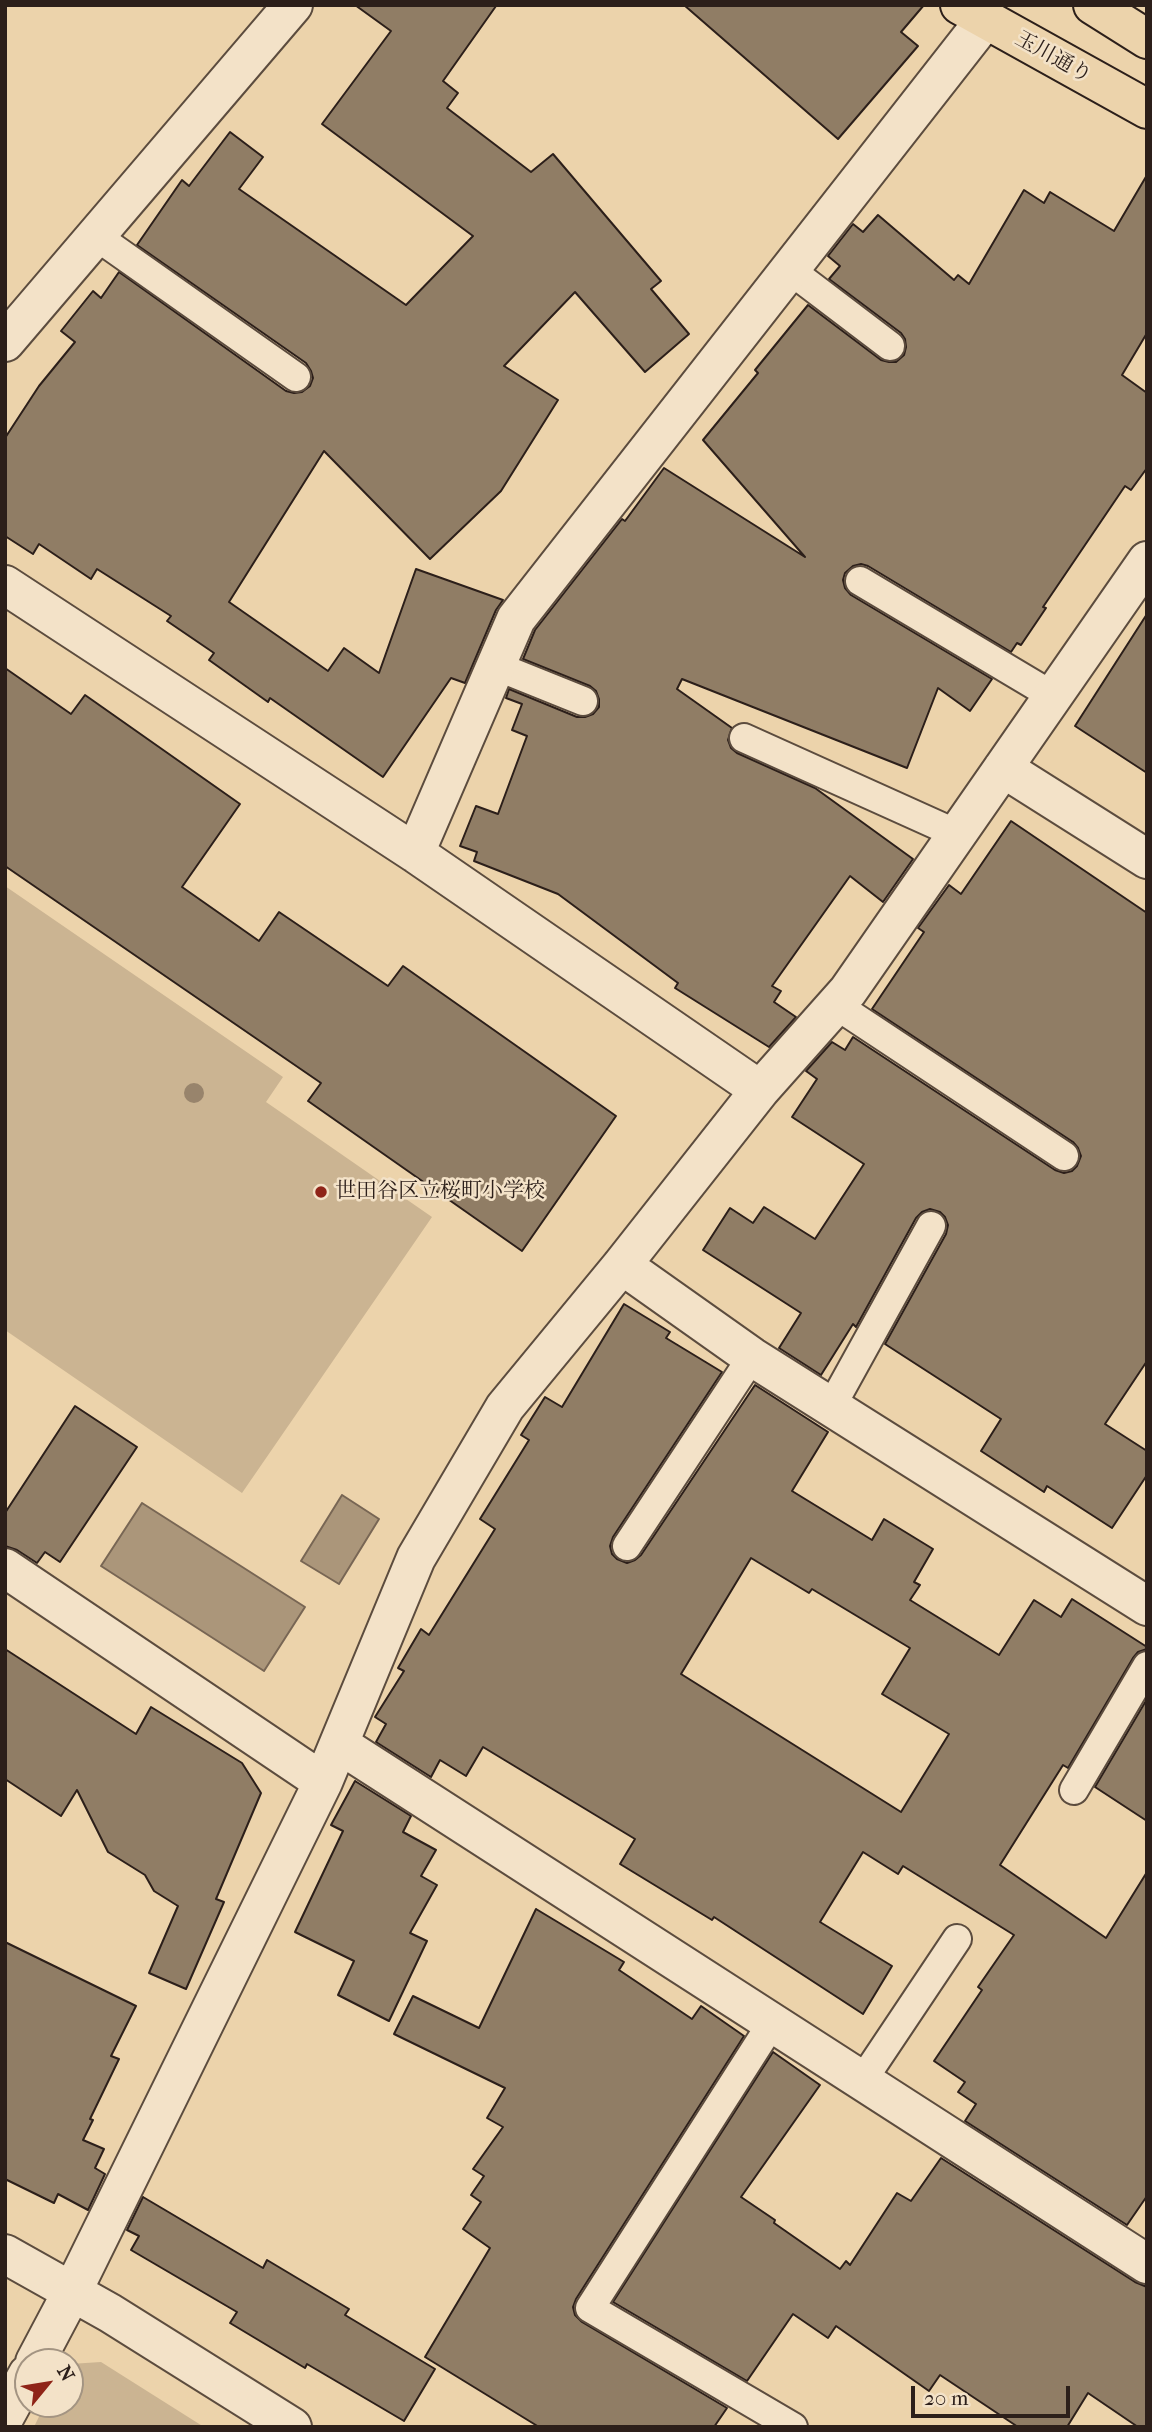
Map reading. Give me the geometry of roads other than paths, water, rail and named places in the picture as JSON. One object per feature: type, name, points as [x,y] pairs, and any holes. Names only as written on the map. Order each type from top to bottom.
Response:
[{"type":"highway","points":[[1093,5],[1147,39]]},
{"type":"highway","name":"玉川通り","points":[[972,13],[1147,109]]},
{"type":"street","points":[[5,342],[293,5]]},
{"type":"street","points":[[415,853],[516,619],[790,270],[972,13]]},
{"type":"street","points":[[42,2348],[72,2292],[323,1782],[416,1559],[505,1408],[760,1090],[836,1005],[1147,561]]},
{"type":"street","points":[[5,585],[415,853],[760,1090]]},
{"type":"street","points":[[1003,768],[1147,859]]},
{"type":"street","points":[[622,1265],[752,1357],[1147,1606]]},
{"type":"street","points":[[5,1569],[323,1782]]},
{"type":"street","points":[[339,1744],[1147,2264]]},
{"type":"street","points":[[5,2254],[110,2313],[292,2427]]},
{"type":"street","points":[[5,2416],[14,2400]]},
{"type":"lane","points":[[96,236],[296,377]]},
{"type":"lane","points":[[790,270],[890,346]]},
{"type":"lane","points":[[860,581],[1053,696]]},
{"type":"lane","points":[[496,666],[583,701]]},
{"type":"lane","points":[[744,738],[957,834]]},
{"type":"lane","points":[[836,1005],[1064,1156]]},
{"type":"lane","points":[[831,1407],[931,1226]]},
{"type":"lane","points":[[627,1546],[752,1357]]},
{"type":"lane","points":[[1073,1790],[1147,1666]]},
{"type":"lane","points":[[862,2081],[957,1939]]},
{"type":"lane","points":[[772,2023],[590,2308],[793,2427]]},
{"type":"place","name":"世田谷区立桜町小学校","points":[[321,1192]]}]
